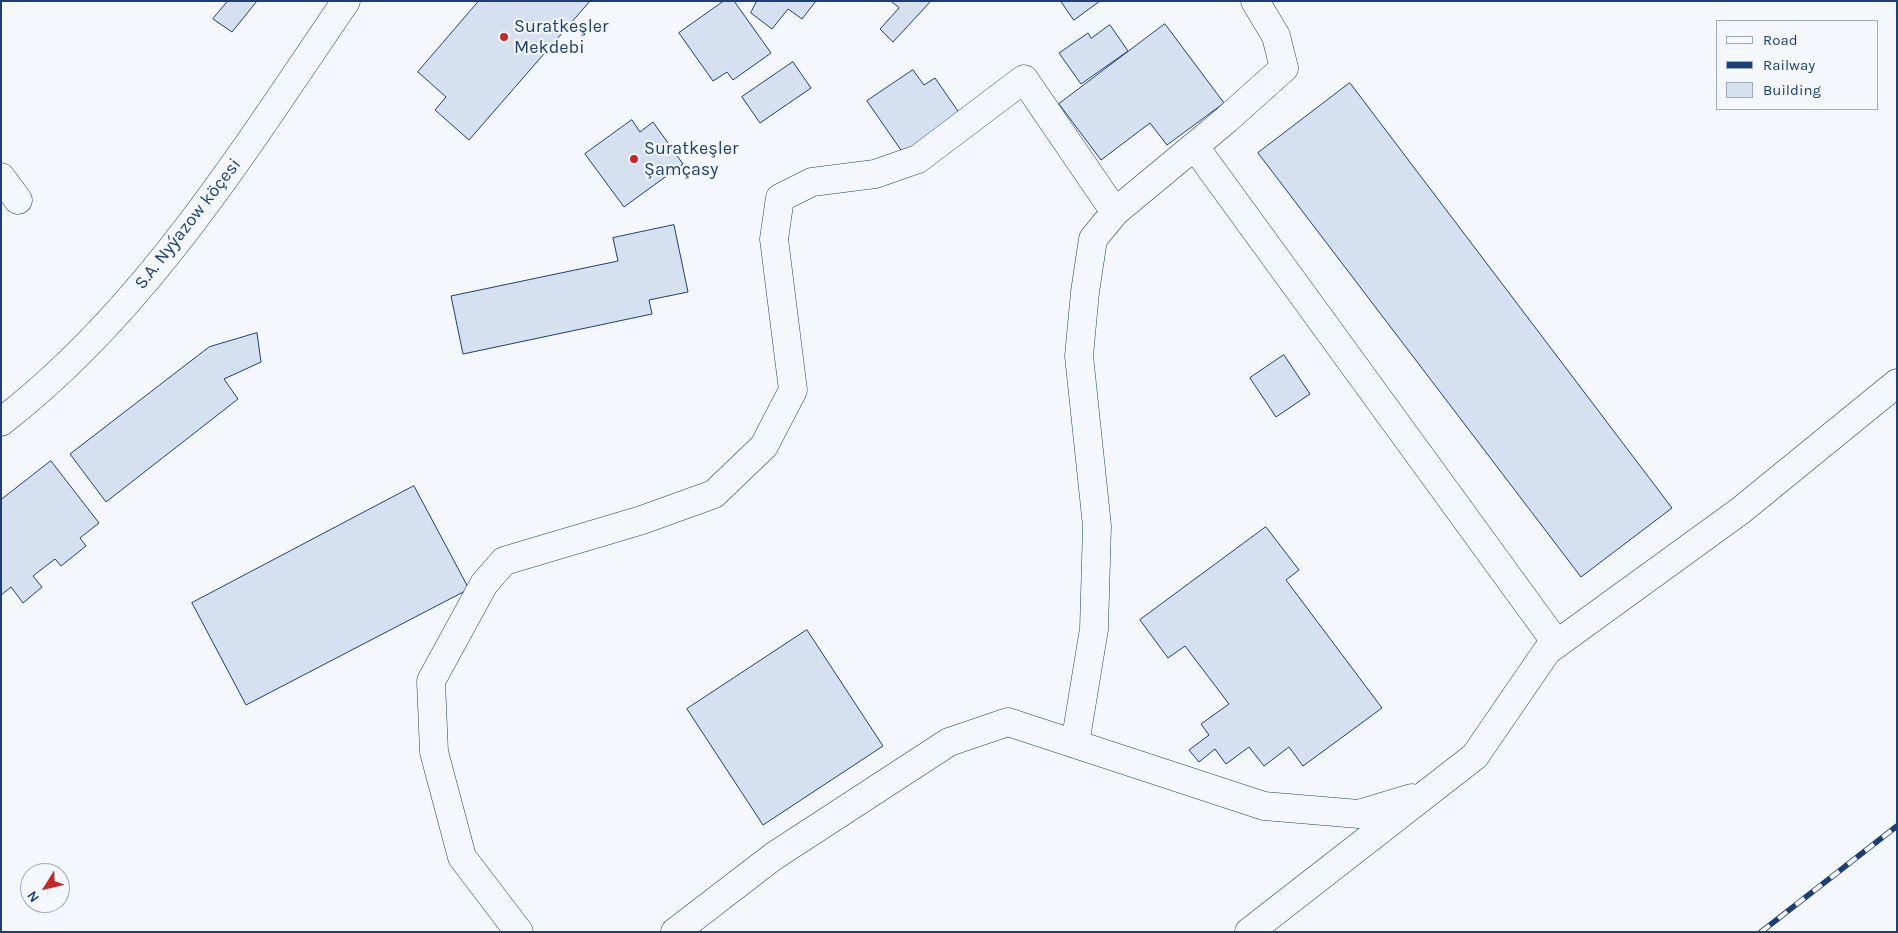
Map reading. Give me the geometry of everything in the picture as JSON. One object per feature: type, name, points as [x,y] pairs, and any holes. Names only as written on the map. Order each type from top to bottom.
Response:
[{"type":"street","name":"S.A. Nyýazow köçesi","points":[[1,422],[74,358],[131,297],[218,189],[346,1]]},
{"type":"street","points":[[1074,744],[1094,629],[1098,526],[1080,356],[1085,292],[1093,239],[1116,212],[1284,68],[1276,36],[1255,1]]},
{"type":"street","points":[[519,932],[462,856],[434,752],[431,681],[484,584],[504,561],[642,520],[714,494],[764,446],[793,390],[774,240],[780,198],[812,182],[875,174],[918,159],[1024,79],[1116,212]]},
{"type":"street","points":[[1194,147],[1557,644]]},
{"type":"street","points":[[1,176],[18,200]]},
{"type":"street","points":[[1249,932],[1475,756],[1547,652],[1740,511],[1897,383]]},
{"type":"street","points":[[675,932],[774,856],[949,742],[1008,722],[1264,806],[1359,814],[1427,793]]},
{"type":"building","points":[[228,1],[257,1],[232,32],[213,19]]},
{"type":"building","name":"Suratkeşler Mekdebi","points":[[479,1],[590,1],[469,140],[435,110],[446,97],[418,72]]},
{"type":"building","points":[[724,1],[734,1],[771,53],[733,80],[727,72],[713,81],[679,33]]},
{"type":"building","points":[[757,1],[816,1],[802,19],[788,9],[772,29],[751,13]]},
{"type":"building","points":[[891,1],[931,1],[893,42],[880,29],[899,8]]},
{"type":"building","points":[[1061,1],[1100,1],[1074,20]]},
{"type":"building","points":[[1165,24],[1224,103],[1167,145],[1150,123],[1101,160],[1059,104]]},
{"type":"building","points":[[1110,25],[1128,51],[1081,84],[1059,53],[1088,33],[1091,38]]},
{"type":"building","points":[[793,62],[811,88],[760,123],[742,97]]},
{"type":"building","points":[[913,70],[924,85],[935,78],[960,114],[903,153],[867,101]]},
{"type":"building","points":[[1350,83],[1672,508],[1581,577],[1258,153]]},
{"type":"building","name":"Suratkeşler Şamçasy","points":[[632,120],[640,132],[653,122],[683,164],[624,207],[585,154]]},
{"type":"building","points":[[674,225],[688,292],[649,300],[652,314],[463,354],[451,296],[618,261],[613,238]]},
{"type":"building","points":[[257,333],[261,362],[224,379],[238,399],[106,502],[70,454],[209,347]]},
{"type":"building","points":[[1284,355],[1310,394],[1276,417],[1250,378]]},
{"type":"building","points":[[51,461],[99,523],[80,538],[86,546],[61,566],[55,559],[33,576],[42,587],[23,603],[11,587],[1,595],[1,500]]},
{"type":"building","points":[[414,486],[469,589],[246,705],[192,603]]},
{"type":"building","points":[[1266,527],[1299,570],[1286,580],[1382,708],[1303,766],[1289,747],[1264,766],[1249,747],[1226,764],[1215,749],[1199,762],[1189,750],[1209,735],[1201,724],[1229,704],[1185,646],[1168,658],[1140,620]]},
{"type":"building","points":[[807,630],[883,746],[763,825],[687,709]]},
{"type":"railway","points":[[1761,932],[1897,826]]},
{"type":"place","name":"Suratkeşler Mekdebi","points":[[504,37]]},
{"type":"place","name":"Suratkeşler Şamçasy","points":[[634,159]]}]
